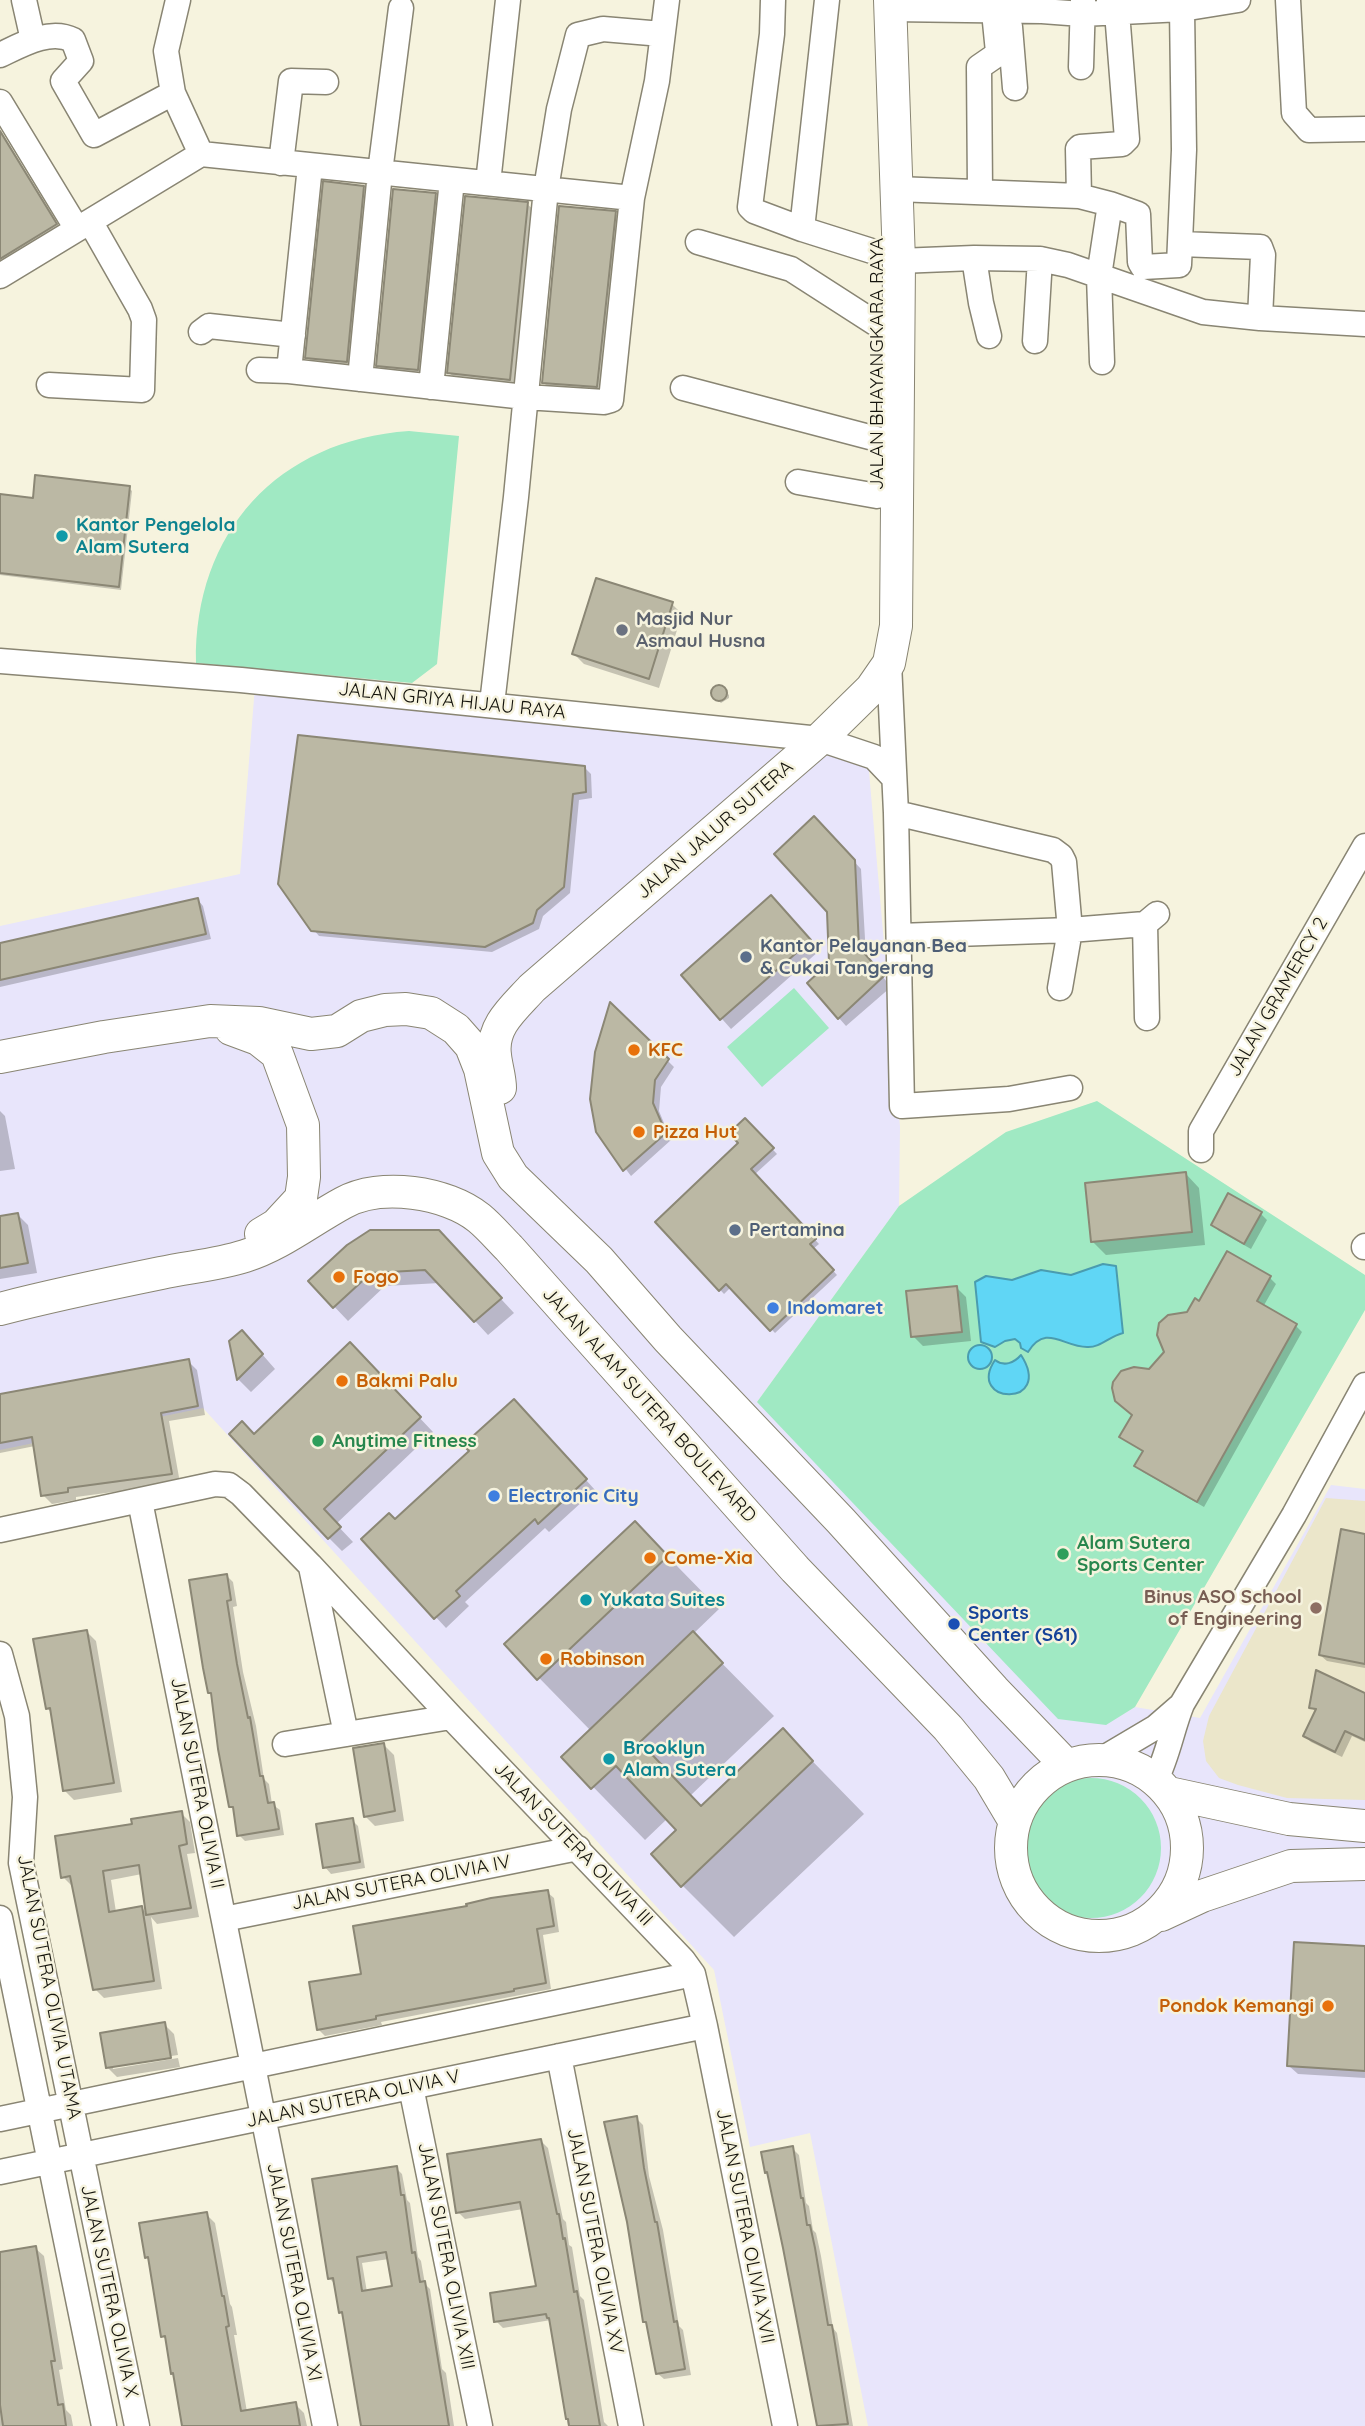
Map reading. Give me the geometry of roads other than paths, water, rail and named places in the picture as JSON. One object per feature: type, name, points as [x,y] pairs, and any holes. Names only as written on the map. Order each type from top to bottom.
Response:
[{"type":"main road","name":"JALAN BHAYANGKARA RAYA","points":[[829,729],[867,674],[875,644],[878,325],[896,189],[881,4]]},
{"type":"main road","name":"JALAN BHAYANGKARA RAYA","points":[[881,4],[896,614],[889,663]]},
{"type":"main road","name":"JALAN JALUR SUTERA","points":[[498,1153],[501,1110],[495,1037],[499,1025],[532,988],[829,729],[871,689],[889,663]]},
{"type":"main road","name":"JALAN JALUR SUTERA","points":[[0,1057],[104,1037],[210,1021],[259,1023],[311,1034],[337,1031],[361,1017],[385,1010],[405,1009],[469,1017],[486,1012],[507,997],[532,988]]},
{"type":"main road","name":"JALAN JALUR SUTERA","points":[[430,1013],[456,1029],[471,1046],[480,1069],[498,1153]]},
{"type":"main road","points":[[0,1309],[60,1293],[164,1272],[194,1253],[249,1242],[276,1225],[301,1198],[303,1125],[277,1054],[258,1039],[210,1021]]},
{"type":"main road","points":[[498,1153],[513,1178],[599,1260],[668,1339],[841,1521],[1066,1765]]},
{"type":"main road","name":"JALAN ALAM SUTERA BOULEVARD","points":[[164,1272],[247,1256],[280,1241],[346,1201],[368,1194],[404,1192],[446,1199],[479,1217],[795,1569],[948,1728],[989,1778],[1014,1820]]},
{"type":"main road","points":[[968,1752],[986,1756],[1015,1775],[1031,1770],[1036,1757],[1022,1720]]},
{"type":"main road","points":[[1365,1825],[1289,1819],[1163,1786],[1131,1764],[1102,1759],[1066,1765],[1034,1787],[1014,1820],[1010,1853],[1018,1884],[1036,1912],[1063,1930],[1096,1937],[1128,1933],[1202,1896],[1291,1866],[1365,1864]]},
{"type":"main road","points":[[1156,1917],[1174,1896],[1185,1871],[1188,1844],[1183,1816],[1163,1786]]},
{"type":"street","points":[[24,0],[33,40]]},
{"type":"street","points":[[178,0],[166,51],[173,93],[201,154]]},
{"type":"street","points":[[488,183],[508,0]]},
{"type":"street","points":[[259,370],[525,397],[604,402],[611,400],[632,198],[657,81],[667,0]]},
{"type":"street","points":[[773,0],[772,34],[749,204],[751,209],[888,257],[1040,259],[1068,265],[1203,312],[1365,324]]},
{"type":"street","points":[[802,229],[827,0]]},
{"type":"street","points":[[881,4],[1002,12],[1042,6],[1197,4],[1238,0]]},
{"type":"street","points":[[1288,0],[1294,113],[1309,130],[1365,129]]},
{"type":"street","points":[[896,189],[1079,196],[1110,204],[1138,214],[1143,267],[1177,266],[1180,262],[1184,150],[1197,4]]},
{"type":"street","points":[[1079,196],[1078,149],[1122,144],[1127,139],[1113,6]]},
{"type":"street","points":[[1081,67],[1082,7]]},
{"type":"street","points":[[360,379],[380,172],[401,8]]},
{"type":"street","points":[[1002,12],[1015,88]]},
{"type":"street","points":[[980,191],[979,67],[998,52],[1002,12]]},
{"type":"street","points":[[492,704],[546,189],[559,109],[578,35],[603,29],[662,34]]},
{"type":"street","points":[[0,55],[33,40],[64,35],[73,40],[81,61],[63,81],[94,135],[173,93]]},
{"type":"street","points":[[281,163],[291,81],[326,82]]},
{"type":"street","points":[[0,102],[140,309],[144,320],[142,390],[49,385]]},
{"type":"street","points":[[3,267],[84,226],[201,154],[632,198]]},
{"type":"street","points":[[289,371],[310,166]]},
{"type":"street","points":[[431,387],[452,180]]},
{"type":"street","points":[[1102,362],[1099,276],[1110,204]]},
{"type":"street","points":[[698,242],[791,269],[878,325]]},
{"type":"street","points":[[1180,244],[1260,247],[1264,255],[1260,318]]},
{"type":"street","points":[[974,258],[989,336]]},
{"type":"street","points":[[1035,341],[1040,259]]},
{"type":"street","points":[[201,332],[209,326],[293,335]]},
{"type":"street","points":[[683,388],[877,439]]},
{"type":"street","points":[[798,482],[877,496]]},
{"type":"street","name":"JALAN GRIYA HIJAU RAYA","points":[[0,661],[164,673],[492,704],[829,729],[874,757],[893,777]]},
{"type":"street","points":[[889,663],[896,813],[902,1106],[1009,1099],[1070,1088]]},
{"type":"street","points":[[896,813],[1058,852],[1064,862],[1070,930],[1060,988]]},
{"type":"street","name":"JALAN GRAMERCY 2","points":[[1201,1150],[1201,1131],[1365,846]]},
{"type":"street","points":[[899,936],[1070,930],[1151,919],[1147,1018]]},
{"type":"street","points":[[1163,1786],[1170,1736],[1182,1704],[1294,1515],[1365,1385]]},
{"type":"street","name":"JALAN SUTERA OLIVIA III","points":[[140,1501],[215,1484],[229,1485],[241,1494],[684,1960],[693,1974]]},
{"type":"street","points":[[0,1530],[140,1501]]},
{"type":"street","name":"JALAN SUTERA OLIVIA II","points":[[140,1501],[253,2065]]},
{"type":"street","points":[[310,1565],[346,1734]]},
{"type":"street","name":"JALAN SUTERA OLIVIA UTAMA","points":[[0,1654],[17,1716],[24,1797],[10,1864],[81,2155]]},
{"type":"street","points":[[1102,1759],[1156,1727],[1182,1704]]},
{"type":"street","points":[[285,1744],[451,1717]]},
{"type":"street","name":"JALAN SUTERA OLIVIA IV","points":[[224,1919],[578,1848]]},
{"type":"street","name":"JALAN SUTERA OLIVIA UTAMA","points":[[0,1918],[50,2162]]},
{"type":"street","points":[[0,2119],[693,1974]]},
{"type":"street","name":"JALAN SUTERA OLIVIA XVII","points":[[693,1974],[786,2426]]},
{"type":"street","name":"JALAN SUTERA OLIVIA V","points":[[0,2172],[705,2026]]},
{"type":"street","name":"JALAN SUTERA OLIVIA XV","points":[[559,2056],[631,2426]]},
{"type":"street","name":"JALAN SUTERA OLIVIA XI","points":[[253,2065],[325,2426]]},
{"type":"street","name":"JALAN SUTERA OLIVIA XIII","points":[[411,2087],[480,2426]]},
{"type":"street","name":"JALAN SUTERA OLIVIA X","points":[[81,2155],[137,2426]]},
{"type":"street","name":"JALAN SUTERA OLIVIA X","points":[[50,2162],[104,2426]]},
{"type":"water","points":[[1103,1264],[1116,1266],[1123,1333],[1092,1347],[1055,1339],[1041,1339],[1028,1352],[1021,1348],[1015,1339],[995,1347],[981,1342],[975,1282],[986,1276],[1012,1280],[1041,1270],[1071,1275]]},
{"type":"water","points":[[980,1345],[989,1348],[992,1357],[989,1366],[980,1369],[971,1366],[968,1357],[971,1348]]},
{"type":"water","points":[[1021,1355],[1028,1372],[1027,1384],[1020,1392],[999,1392],[991,1386],[989,1375],[995,1360],[1009,1363]]},
{"type":"place","name":"Kantor Pengelola Alam Sutera","points":[[62,536]]},
{"type":"place","name":"Masjid Nur Asmaul Husna","points":[[622,630]]},
{"type":"place","name":"Kantor Pelayanan Bea & Cukai Tangerang","points":[[746,957]]},
{"type":"place","name":"KFC","points":[[634,1050]]},
{"type":"place","name":"Pizza Hut","points":[[639,1132]]},
{"type":"place","name":"Pertamina","points":[[735,1230]]},
{"type":"place","name":"Fogo","points":[[339,1277]]},
{"type":"place","name":"Indomaret","points":[[773,1308]]},
{"type":"place","name":"Bakmi Palu","points":[[342,1381]]},
{"type":"place","name":"Anytime Fitness","points":[[318,1441]]},
{"type":"place","name":"Electronic City","points":[[494,1496]]},
{"type":"place","name":"Alam Sutera Sports Center","points":[[1063,1554]]},
{"type":"place","name":"Come-Xia","points":[[650,1558]]},
{"type":"place","name":"Yukata Suites","points":[[586,1600]]},
{"type":"place","name":"Binus ASO School of Engineering","points":[[1316,1608]]},
{"type":"place","name":"Sports Center (S61)","points":[[954,1624]]},
{"type":"place","name":"Robinson","points":[[546,1659]]},
{"type":"place","name":"Brooklyn Alam Sutera","points":[[609,1759]]},
{"type":"place","name":"Pondok Kemangi","points":[[1328,2006]]}]
